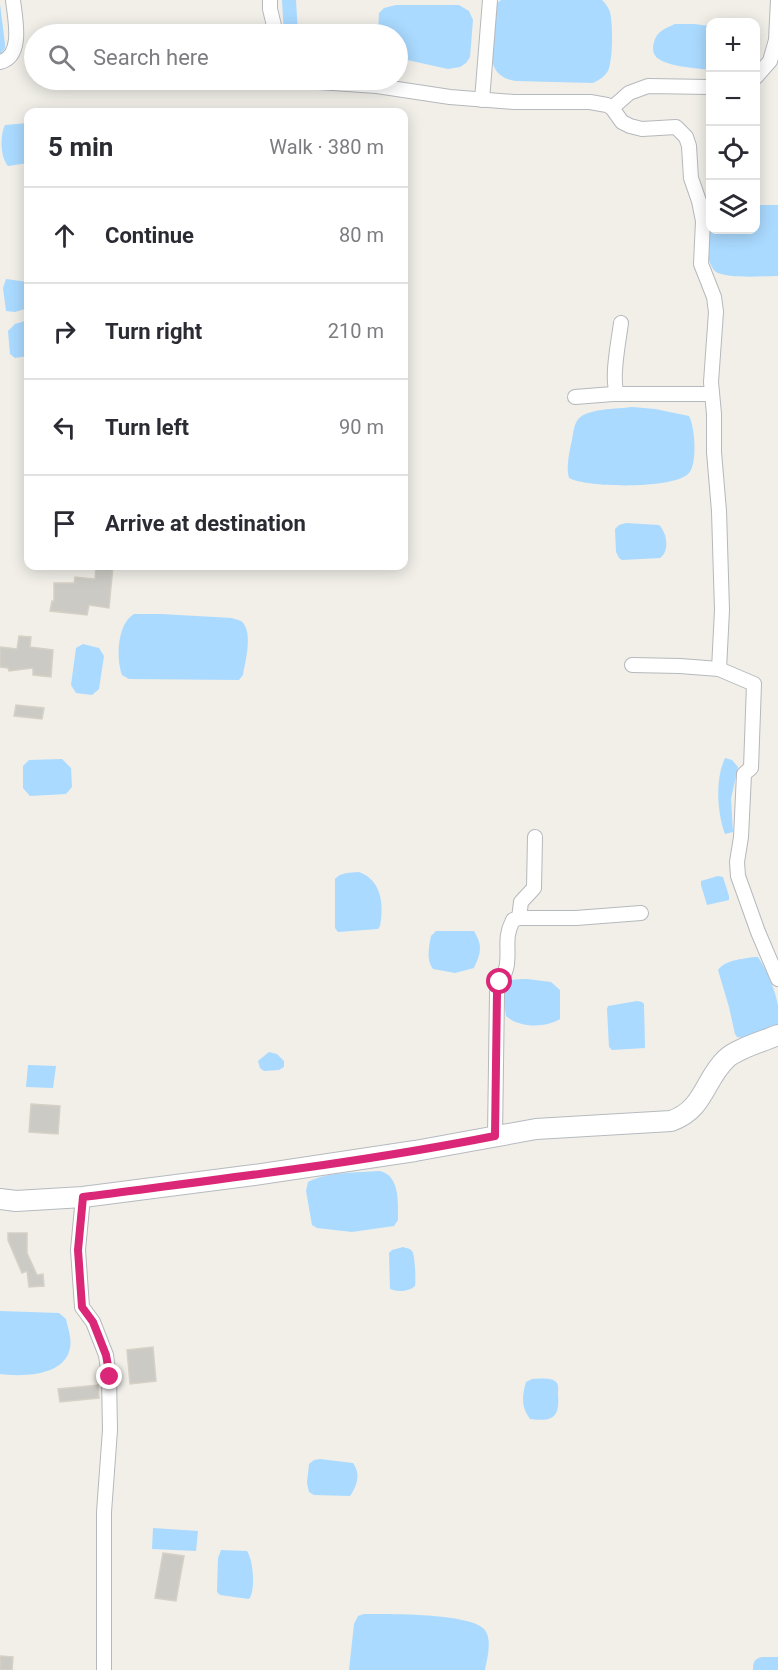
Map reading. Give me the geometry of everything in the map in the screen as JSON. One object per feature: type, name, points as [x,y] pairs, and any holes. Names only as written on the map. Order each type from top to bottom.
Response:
[{"type":"main road","points":[[0,1199],[16,1201],[83,1197],[426,1149],[537,1129],[658,1122],[679,1118],[697,1104],[715,1071],[730,1055],[778,1035]]},
{"type":"street","points":[[0,62],[7,60],[13,54],[16,38],[13,0]]},
{"type":"street","points":[[270,0],[274,24]]},
{"type":"street","points":[[482,100],[490,0]]},
{"type":"street","points":[[760,73],[770,62],[776,40],[778,0]]},
{"type":"street","points":[[612,108],[629,93],[648,86],[706,87]]},
{"type":"street","points":[[403,90],[482,100],[590,102],[607,105],[622,122],[630,126],[642,129],[676,127],[686,137],[691,178],[703,221],[701,264],[714,297],[716,312],[711,372],[722,610],[719,669]]},
{"type":"street","points":[[618,394],[615,390],[615,369],[621,323]]},
{"type":"street","points":[[576,397],[618,394],[712,394]]},
{"type":"street","points":[[632,664],[719,669],[754,684],[751,768],[744,774],[741,837],[737,862],[738,876],[778,979]]},
{"type":"street","points":[[519,918],[521,902],[534,888],[535,837]]},
{"type":"street","points":[[495,1136],[497,993],[507,965],[507,932],[513,920],[641,913]]},
{"type":"street","points":[[83,1197],[78,1250],[82,1307],[93,1322],[106,1355],[110,1377],[110,1430],[104,1512],[104,1670]]},
{"type":"water","points":[[501,0],[602,0],[610,12],[612,25],[612,50],[608,71],[593,83],[516,81],[502,76],[494,67],[491,50],[495,5]]},
{"type":"water","points":[[0,4],[5,48],[0,55]]},
{"type":"water","points":[[396,5],[459,5],[469,11],[473,20],[470,57],[460,67],[448,69],[408,60],[408,24],[378,24],[379,13],[384,8]]},
{"type":"water","points":[[675,24],[706,26],[706,70],[670,64],[657,58],[653,47],[657,35]]},
{"type":"water","points":[[24,123],[24,164],[8,166],[5,162],[2,134],[5,125]]},
{"type":"water","points":[[760,205],[778,205],[778,276],[737,276],[716,272],[710,263],[707,251],[709,234],[760,234]]},
{"type":"water","points":[[6,279],[24,281],[24,309],[15,312],[6,311],[3,288]]},
{"type":"water","points":[[24,321],[24,357],[15,358],[10,354],[8,331],[15,324]]},
{"type":"water","points":[[632,407],[689,416],[693,429],[694,455],[688,474],[665,482],[630,485],[593,484],[569,478],[569,457],[577,421],[594,411]]},
{"type":"water","points":[[626,523],[659,525],[666,542],[663,555],[660,558],[622,560],[619,558],[616,552],[615,529]]},
{"type":"water","points":[[134,614],[232,618],[241,621],[245,626],[248,639],[243,675],[239,680],[129,679],[122,675],[120,668],[119,642],[124,625]]},
{"type":"water","points":[[83,644],[99,648],[104,656],[99,689],[92,695],[76,693],[71,685],[76,648]]},
{"type":"water","points":[[725,758],[732,760],[738,767],[731,799],[733,832],[725,834],[720,816],[718,785]]},
{"type":"water","points":[[62,759],[71,768],[72,787],[66,794],[30,796],[23,788],[23,766],[29,760]]},
{"type":"water","points":[[359,872],[373,881],[380,894],[382,910],[380,926],[378,929],[338,932],[335,928],[335,879],[343,874]]},
{"type":"water","points":[[718,876],[723,877],[729,900],[707,905],[701,881]]},
{"type":"water","points":[[436,931],[474,931],[480,949],[474,968],[455,973],[433,969],[429,961],[429,948],[431,936]]},
{"type":"water","points":[[758,957],[773,987],[778,1006],[778,1025],[743,1038],[737,1037],[718,970],[729,962]]},
{"type":"water","points":[[512,980],[551,982],[560,990],[560,1019],[547,1024],[525,1025],[506,1016],[505,986]]},
{"type":"water","points":[[637,1001],[644,1004],[645,1048],[612,1050],[609,1047],[608,1006]]},
{"type":"water","points":[[269,1052],[277,1054],[284,1061],[284,1067],[279,1070],[264,1071],[260,1068],[258,1061]]},
{"type":"water","points":[[28,1065],[56,1066],[53,1088],[26,1087]]},
{"type":"water","points":[[380,1171],[391,1178],[396,1191],[398,1220],[394,1226],[352,1232],[317,1228],[312,1225],[306,1191],[308,1182],[334,1174]]},
{"type":"water","points":[[403,1247],[410,1249],[413,1253],[415,1286],[396,1291],[390,1289],[389,1253]]},
{"type":"water","points":[[0,1311],[59,1313],[66,1319],[70,1334],[70,1348],[66,1357],[60,1364],[42,1373],[0,1374]]},
{"type":"water","points":[[532,1379],[551,1379],[558,1384],[558,1409],[549,1419],[530,1419],[525,1410],[523,1397],[526,1382]]},
{"type":"water","points":[[320,1459],[353,1463],[357,1472],[357,1480],[350,1496],[314,1495],[309,1492],[307,1483],[309,1464]]},
{"type":"water","points":[[153,1528],[198,1531],[196,1551],[152,1549]]},
{"type":"water","points":[[221,1550],[247,1551],[253,1575],[249,1599],[220,1595],[217,1592],[218,1558]]},
{"type":"water","points":[[364,1614],[446,1617],[475,1624],[487,1633],[489,1649],[485,1670],[349,1670],[354,1624],[358,1616]]},
{"type":"water","points":[[762,1657],[778,1657],[778,1670],[753,1670],[754,1661]]},
{"type":"building","points":[[96,570],[113,570],[109,608],[89,605],[87,615],[50,611],[52,601],[54,601],[54,583],[74,583],[75,577],[95,579]]},
{"type":"building","points":[[19,636],[31,637],[30,647],[53,650],[51,677],[33,675],[33,668],[9,671],[8,668],[0,667],[0,647],[17,649]]},
{"type":"building","points":[[16,705],[44,708],[42,719],[14,716]]},
{"type":"building","points":[[31,1104],[60,1106],[58,1134],[29,1132]]},
{"type":"building","points":[[8,1233],[27,1233],[27,1253],[37,1275],[43,1274],[44,1286],[29,1287],[27,1271],[22,1273],[8,1240]]},
{"type":"building","points":[[153,1347],[156,1381],[130,1384],[127,1350]]},
{"type":"building","points":[[98,1385],[99,1398],[60,1402],[58,1389]]},
{"type":"building","points":[[163,1553],[184,1556],[176,1601],[155,1598]]},
{"type":"building","points":[[0,1656],[13,1657],[12,1670],[0,1670]]},
{"type":"waterway","points":[[289,0],[290,24]]},
{"type":"route","points":[[110,1377],[106,1355],[93,1322],[82,1307],[78,1250],[83,1197],[254,1175],[416,1151],[495,1136],[497,993],[500,982]]}]
